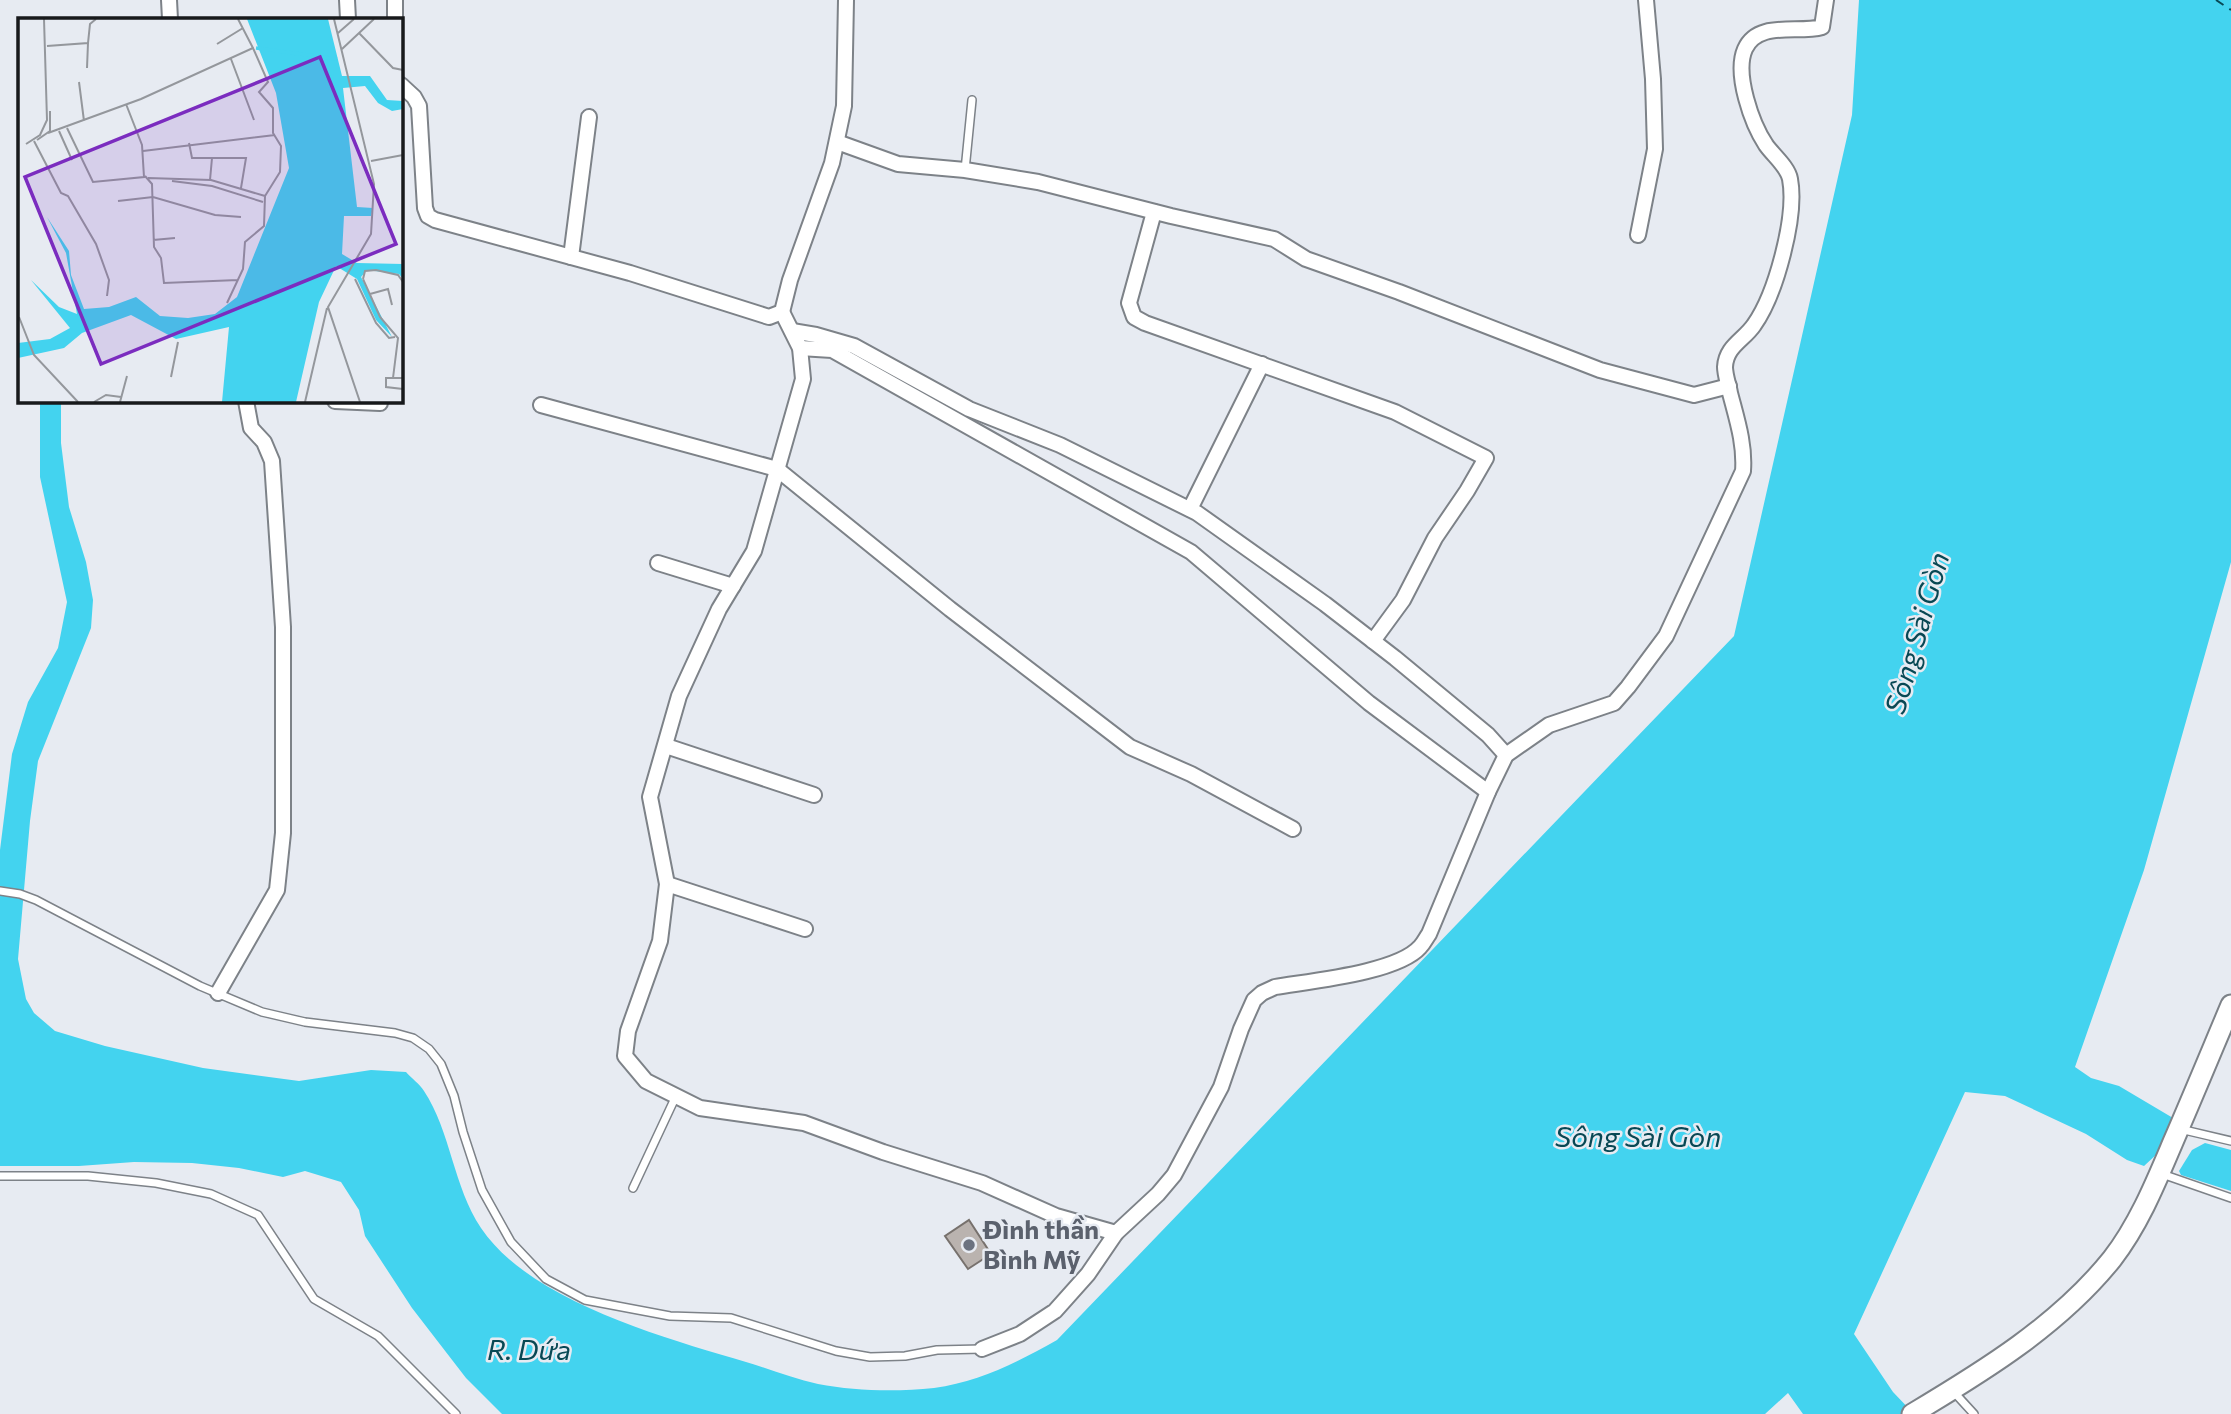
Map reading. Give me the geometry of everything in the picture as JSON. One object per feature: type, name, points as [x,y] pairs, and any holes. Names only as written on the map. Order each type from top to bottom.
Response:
[{"type":"street","points":[[169,0],[170,18]]},
{"type":"street","points":[[347,0],[348,18]]},
{"type":"street","points":[[394,0],[395,18]]},
{"type":"street","points":[[846,0],[844,106],[837,142],[790,279],[782,312],[800,348],[803,379],[754,551],[719,609],[679,696],[650,797],[667,884],[660,941],[628,1031],[625,1056],[646,1082],[700,1108],[804,1123],[883,1152],[982,1183],[1056,1216],[1116,1233]]},
{"type":"street","points":[[1639,235],[1655,149],[1653,79],[1646,0]]},
{"type":"street","points":[[982,1349],[1020,1334],[1055,1311],[1088,1274],[1116,1233],[1158,1194],[1174,1175],[1221,1087],[1254,1000],[1275,987],[1378,969],[1402,960],[1419,949],[1429,934],[1506,755],[1549,725],[1614,703],[1666,636],[1743,471],[1745,451],[1725,368],[1729,352],[1736,341],[1753,328],[1771,296],[1793,206],[1790,175],[1756,130],[1748,105],[1741,65],[1744,53],[1759,34],[1822,27],[1826,0]]},
{"type":"street","points":[[402,86],[419,106],[425,208],[428,216],[769,317],[782,312]]},
{"type":"street","points":[[571,257],[589,117]]},
{"type":"street","points":[[837,142],[898,164],[965,170],[1038,181],[1154,212],[1274,239],[1306,259],[1600,370],[1695,395],[1729,386]]},
{"type":"street","points":[[1154,212],[1129,303],[1135,317],[1145,323],[1395,412],[1486,458],[1434,538],[1403,600],[1373,640]]},
{"type":"street","points":[[792,331],[855,346],[969,409],[1060,445],[1190,509],[1373,640],[1488,735],[1506,755]]},
{"type":"street","points":[[800,348],[832,350],[1191,552],[1369,703],[1488,792]]},
{"type":"street","points":[[1190,509],[1262,364]]},
{"type":"street","points":[[218,993],[277,890],[283,833],[283,627],[272,461],[264,442],[251,428],[246,402]]},
{"type":"street","points":[[358,402],[380,403]]},
{"type":"street","points":[[541,405],[777,469],[950,609],[1130,747],[1191,775],[1293,829]]},
{"type":"street","points":[[658,563],[733,586]]},
{"type":"street","points":[[666,746],[814,795]]},
{"type":"street","points":[[667,884],[805,929]]},
{"type":"street","points":[[1912,1414],[2053,1320],[2092,1282],[2113,1256],[2137,1219],[2160,1173],[2231,1004]]},
{"type":"lane","points":[[965,170],[972,100]]},
{"type":"lane","points":[[0,891],[36,900],[138,955],[262,1012],[305,1022],[404,1035],[429,1049],[441,1064],[454,1096],[482,1190],[511,1242],[546,1279],[585,1300],[670,1315],[732,1318],[836,1351],[870,1357],[905,1356],[937,1350],[982,1349]]},
{"type":"lane","points":[[633,1188],[676,1097]]},
{"type":"lane","points":[[2179,1129],[2231,1141]]},
{"type":"lane","points":[[2160,1173],[2231,1198]]},
{"type":"lane","points":[[0,1176],[88,1176],[156,1183],[211,1194],[258,1215],[314,1299],[378,1336],[456,1414]]},
{"type":"lane","points":[[1945,1394],[1974,1414]]},
{"type":"water","name":"Sông Sài Gòn","points":[[1859,0],[2231,0],[2231,562],[2144,870],[2075,1067],[2091,1078],[2119,1086],[2173,1118],[2158,1153],[2144,1166],[2127,1160],[2086,1134],[2005,1096],[1965,1092],[1854,1334],[1893,1392],[1914,1414],[1803,1414],[1788,1393],[1765,1414],[502,1414],[466,1378],[412,1308],[365,1236],[359,1210],[341,1182],[305,1171],[283,1177],[239,1168],[192,1163],[0,1166],[0,850],[12,754],[28,702],[58,648],[67,602],[40,477],[40,402],[61,402],[61,443],[69,507],[86,562],[93,600],[91,628],[38,761],[18,959],[26,999],[34,1013],[55,1031],[105,1046],[203,1068],[299,1081],[371,1070],[406,1072],[422,1088],[433,1107],[472,1212],[481,1228],[503,1254],[565,1296],[639,1328],[677,1341],[818,1384],[890,1390],[934,1388],[967,1381],[1013,1363],[1057,1340],[1734,636],[1852,115]]},
{"type":"water","points":[[2205,1143],[2231,1150],[2231,1191],[2181,1175],[2179,1171],[2192,1150]]},
{"type":"building","name":"Đình thần Bình Mỹ","points":[[969,1220],[991,1254],[968,1269],[945,1236]]},
{"type":"ferry route","points":[[2216,0],[2231,10]]},
{"type":"place","name":"Đình thần Bình Mỹ","points":[[969,1245]]},
{"type":"water label","name":"R. Dứa","points":[[529,1350]]}]
